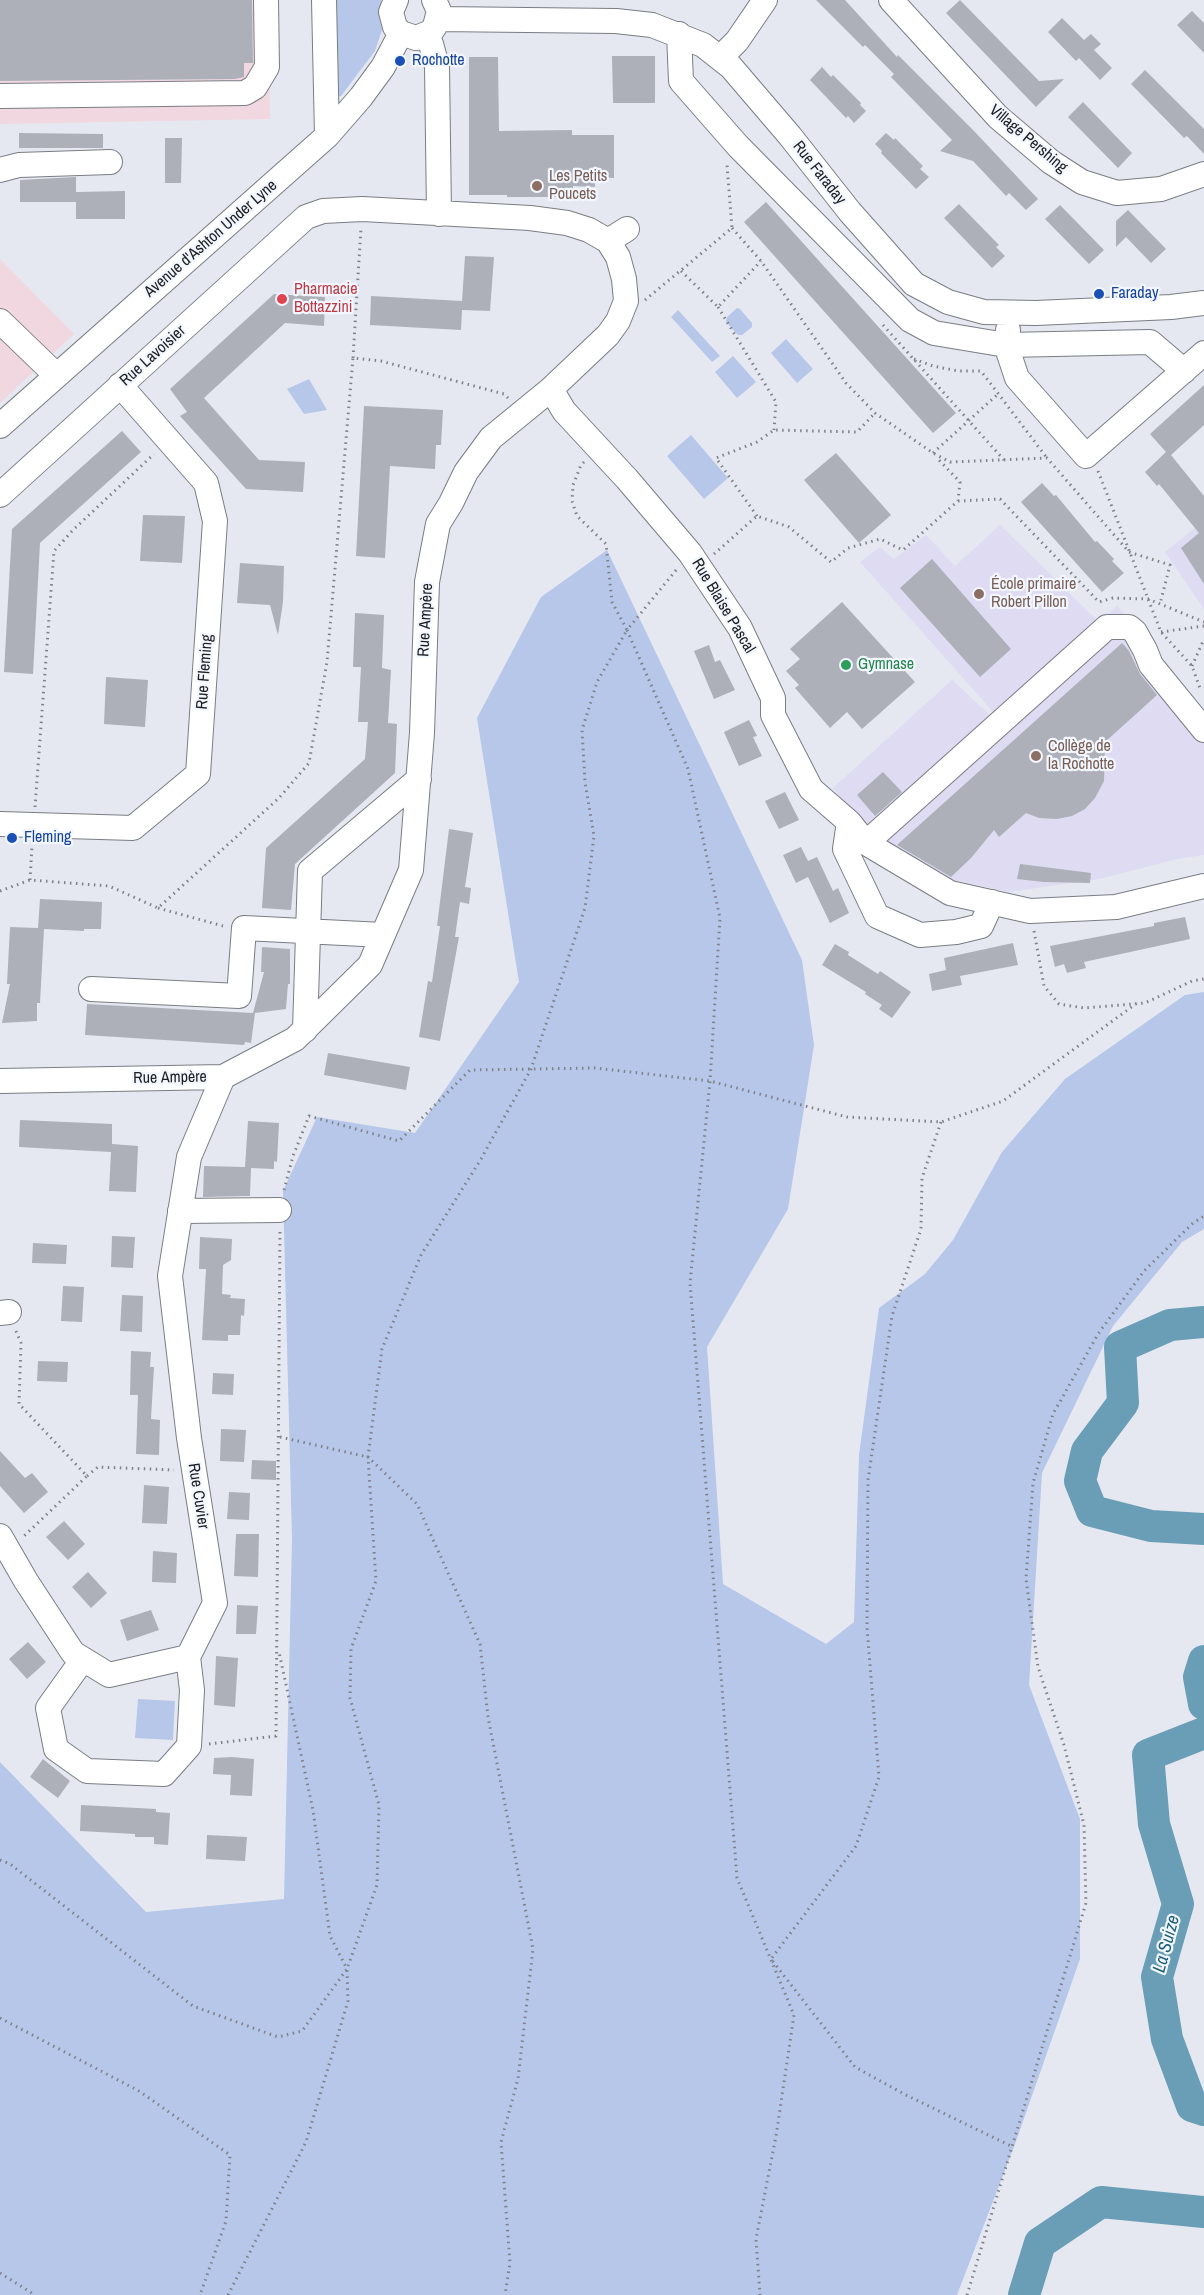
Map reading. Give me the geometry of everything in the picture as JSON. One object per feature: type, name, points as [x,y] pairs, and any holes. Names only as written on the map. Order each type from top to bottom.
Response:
[{"type":"street","points":[[0,96],[245,93],[255,87],[267,67],[267,0]]},
{"type":"street","points":[[324,0],[327,136]]},
{"type":"street","points":[[396,0],[392,20],[424,22],[437,66],[439,214]]},
{"type":"street","points":[[720,58],[737,41],[765,0]]},
{"type":"street","name":"Village Pershing","points":[[891,0],[998,117],[1051,162],[1082,182],[1117,193],[1161,189],[1204,174]]},
{"type":"street","name":"Rue Faraday","points":[[424,22],[616,21],[651,25],[703,45],[731,67],[790,136],[850,212],[914,284],[948,302],[984,312],[1171,307],[1204,303]]},
{"type":"street","name":"Avenue d'Ashton Under Lyne","points":[[0,426],[327,136],[361,97],[390,58],[424,22]]},
{"type":"street","points":[[679,34],[681,81],[738,146],[910,320],[934,333],[1006,345],[1150,342],[1184,370]]},
{"type":"street","points":[[0,170],[19,165],[110,162]]},
{"type":"street","points":[[362,209],[530,218],[567,223],[617,235],[618,257],[624,279],[626,302]]},
{"type":"street","name":"Rue Lavoisier","points":[[0,495],[306,217],[323,211],[362,209]]},
{"type":"street","name":"Rue Ampère","points":[[0,1081],[223,1077],[295,1039],[370,965],[411,870],[419,779],[427,582],[438,524],[452,502],[466,472],[491,438],[551,389],[608,335],[618,321],[626,302]]},
{"type":"street","points":[[1010,312],[1006,345],[1017,378],[1086,456],[1204,353]]},
{"type":"street","points":[[0,321],[56,375]]},
{"type":"street","name":"Rue Fleming","points":[[0,824],[133,828],[198,774],[215,521],[206,483],[120,385]]},
{"type":"street","name":"Rue Blaise Pascal","points":[[551,389],[564,411],[695,560],[740,628],[773,698],[773,715],[811,789],[849,822],[866,843],[950,893],[1030,911],[1116,907],[1204,886]]},
{"type":"street","points":[[866,843],[1107,627],[1129,627],[1135,632],[1151,665],[1204,730]]},
{"type":"street","points":[[305,1030],[310,870],[419,779]]},
{"type":"street","points":[[849,822],[845,849],[877,916],[920,935],[956,932],[981,926],[992,902]]},
{"type":"street","points":[[91,989],[239,996],[244,928],[383,935]]},
{"type":"street","name":"Rue Cuvier","points":[[188,1657],[215,1603],[194,1471],[170,1276],[189,1157],[223,1077]]},
{"type":"street","points":[[180,1212],[279,1210]]},
{"type":"street","points":[[4,1543],[73,1653],[83,1659],[109,1675],[188,1657],[192,1690],[189,1746],[164,1774],[87,1771],[56,1749],[48,1708],[83,1659]]},
{"type":"path","points":[[738,146],[726,158],[732,228],[761,261],[846,382],[875,413],[950,462],[1047,458]]},
{"type":"path","points":[[158,908],[279,798],[309,762],[327,662],[353,358],[362,209]]},
{"type":"path","points":[[626,302],[648,299],[732,228]]},
{"type":"path","points":[[718,307],[761,261]]},
{"type":"path","points":[[681,271],[718,307],[776,402],[774,430]]},
{"type":"path","points":[[879,320],[1004,460]]},
{"type":"path","points":[[353,358],[381,361],[504,394],[522,414]]},
{"type":"path","points":[[912,358],[933,366],[958,371],[981,371],[1047,458],[1129,552],[1170,565],[1160,604]]},
{"type":"path","points":[[933,453],[1017,378]]},
{"type":"path","points":[[875,413],[857,432],[774,430],[757,441],[716,458],[757,516],[789,527],[831,562],[848,548],[880,539],[903,550],[958,501],[1000,499],[1099,602],[1113,598],[1148,599],[1204,624]]},
{"type":"path","points":[[30,880],[54,551],[73,530],[169,440]]},
{"type":"path","points":[[599,449],[581,465],[573,485],[572,501],[577,516],[606,544],[612,602],[627,630],[688,769],[720,918],[710,1081],[690,1283],[737,1878],[794,2015],[776,2136],[756,2239],[760,2295]]},
{"type":"path","points":[[933,453],[960,482],[958,501]]},
{"type":"path","points":[[1090,453],[1161,632],[1192,666],[1201,693]]},
{"type":"path","points":[[0,1860],[10,1864],[193,2006],[279,2037],[302,2031],[347,1969],[377,1885],[379,1805],[350,1698],[351,1649],[376,1581],[368,1457],[382,1349],[421,1255],[481,1159],[531,1069],[585,908],[594,836],[585,782],[582,730],[597,682],[627,630],[695,560],[757,516]]},
{"type":"path","points":[[1161,632],[1204,624]]},
{"type":"path","points":[[1192,666],[1202,649],[1204,639]]},
{"type":"path","points":[[0,891],[30,880],[109,886],[158,908],[232,928],[244,928]]},
{"type":"path","points":[[1030,911],[1044,986],[1059,1004],[1084,1008],[1145,1003],[1192,981],[1204,979]]},
{"type":"path","points":[[189,1746],[276,1736],[280,1437],[281,1236],[279,1210],[293,1156],[309,1116],[399,1141],[470,1070],[595,1068],[710,1081],[848,1117],[941,1122],[1003,1101],[1137,1003]]},
{"type":"path","points":[[771,1959],[856,1846],[879,1777],[867,1627],[868,1480],[892,1316],[921,1229],[922,1178],[941,1122]]},
{"type":"path","points":[[967,2295],[1086,1903],[1084,1826],[1064,1745],[1038,1667],[1026,1579],[1033,1483],[1053,1414],[1098,1334],[1144,1271],[1193,1223],[1204,1216]]},
{"type":"path","points":[[4,1312],[21,1343],[19,1404],[87,1476]]},
{"type":"path","points":[[280,1437],[368,1457],[417,1504],[480,1644],[488,1717],[533,1949],[518,2079],[501,2142],[510,2263],[505,2295]]},
{"type":"path","points":[[4,1543],[98,1467],[194,1471]]},
{"type":"path","points":[[228,2295],[306,2142],[348,2001],[347,1969],[330,1936],[313,1810],[277,1646]]},
{"type":"path","points":[[771,1959],[855,2067],[904,2094],[1013,2147]]},
{"type":"path","points":[[0,2018],[139,2091],[230,2155],[226,2221],[200,2295]]},
{"type":"path","points":[[0,2273],[35,2295]]},
{"type":"shaded area","points":[[0,0],[269,0],[270,119],[0,124]]},
{"type":"shaded area","points":[[329,0],[381,0],[382,30],[375,51],[341,96],[331,98]]},
{"type":"shaded area","points":[[0,259],[74,334],[0,403]]},
{"type":"shaded area","points":[[737,308],[752,323],[752,327],[742,335],[738,335],[726,322],[727,317]]},
{"type":"shaded area","points":[[678,310],[720,356],[712,362],[671,317]]},
{"type":"shaded area","points":[[786,339],[813,369],[797,383],[771,353]]},
{"type":"shaded area","points":[[733,356],[756,382],[737,398],[715,372]]},
{"type":"shaded area","points":[[309,379],[327,410],[304,414],[287,389]]},
{"type":"shaded area","points":[[691,435],[728,478],[704,499],[667,456]]},
{"type":"shaded area","points":[[1204,521],[1204,609],[1165,552]]},
{"type":"shaded area","name":"École primaire Robert Pillon","points":[[1000,525],[1098,621],[995,714],[860,562],[880,547],[894,559],[926,535],[955,566]]},
{"type":"shaded area","points":[[607,550],[802,960],[814,1045],[788,1209],[707,1347],[723,1584],[826,1644],[854,1622],[859,1455],[879,1308],[925,1274],[953,1240],[1002,1152],[1065,1079],[1185,995],[1204,992],[1204,1229],[1182,1242],[1113,1326],[1042,1473],[1029,1685],[1080,1819],[1080,1959],[1015,2144],[957,2295],[0,2295],[0,1762],[146,1912],[284,1899],[292,1539],[283,1191],[317,1117],[415,1133],[519,982],[477,718],[541,597]]},
{"type":"shaded area","name":"Collège de la Rochotte","points":[[1117,606],[1146,638],[1204,724],[1204,855],[1177,859],[1099,879],[1009,892],[949,879],[931,871],[885,843],[850,810],[833,788],[952,680],[994,719]]},
{"type":"shaded area","points":[[138,1699],[175,1701],[173,1740],[135,1738]]},
{"type":"building","points":[[0,0],[252,0],[253,63],[244,63],[244,77],[235,79],[0,81]]},
{"type":"building","points":[[816,0],[845,0],[897,57],[898,55],[975,132],[1038,199],[1026,210],[1009,193],[1006,196],[973,161],[940,151],[952,140],[891,77],[894,74]]},
{"type":"building","points":[[960,0],[1039,81],[1064,79],[1036,107],[946,13]]},
{"type":"building","points":[[1192,11],[1204,23],[1204,53],[1177,25]]},
{"type":"building","points":[[1062,18],[1084,40],[1091,34],[1101,44],[1094,50],[1112,68],[1100,80],[1079,58],[1076,61],[1048,32]]},
{"type":"building","points":[[612,56],[655,56],[655,103],[613,103]]},
{"type":"building","points":[[469,57],[498,57],[499,131],[572,130],[572,135],[614,135],[614,178],[595,177],[595,187],[573,186],[573,197],[469,195]]},
{"type":"building","points":[[822,67],[861,103],[860,105],[866,111],[854,123],[848,116],[846,118],[810,80]]},
{"type":"building","points":[[1145,70],[1204,129],[1204,154],[1187,136],[1184,138],[1131,84]]},
{"type":"building","points":[[1083,102],[1132,153],[1118,168],[1068,117]]},
{"type":"building","points":[[19,133],[103,134],[103,148],[19,148]]},
{"type":"building","points":[[886,133],[894,140],[895,138],[923,166],[920,169],[929,177],[916,189],[875,144]]},
{"type":"building","points":[[165,138],[182,138],[181,183],[165,183]]},
{"type":"building","points":[[76,177],[76,192],[125,191],[125,219],[76,219],[76,202],[20,202],[20,180]]},
{"type":"building","points":[[766,202],[956,413],[933,433],[744,222]]},
{"type":"building","points":[[959,204],[999,245],[996,247],[1005,256],[992,268],[944,218]]},
{"type":"building","points":[[1060,205],[1104,250],[1089,264],[1045,219]]},
{"type":"building","points":[[1128,210],[1166,249],[1151,263],[1126,237],[1116,247],[1116,221]]},
{"type":"building","points":[[465,256],[494,257],[490,311],[462,310],[461,330],[370,325],[371,296],[462,301]]},
{"type":"building","points":[[274,294],[325,297],[324,326],[285,323],[204,398],[259,460],[305,462],[303,492],[246,489],[180,416],[187,412],[170,389]]},
{"type":"building","points":[[1204,385],[1204,425],[1171,455],[1204,496],[1204,584],[1181,548],[1199,533],[1159,484],[1157,486],[1145,472],[1166,452],[1150,434]]},
{"type":"building","points":[[364,406],[443,410],[441,445],[436,445],[435,469],[390,466],[385,558],[356,556]]},
{"type":"building","points":[[122,431],[141,452],[40,543],[33,674],[4,672],[12,529]]},
{"type":"building","points":[[836,453],[891,515],[859,543],[804,480]]},
{"type":"building","points":[[1042,483],[1054,496],[1056,495],[1124,573],[1102,592],[1021,502]]},
{"type":"building","points":[[143,515],[185,516],[182,563],[140,561]]},
{"type":"building","points":[[932,559],[1011,649],[980,677],[900,588]]},
{"type":"building","points":[[240,563],[284,566],[283,602],[278,635],[270,605],[237,603]]},
{"type":"building","name":"Gymnase","points":[[842,602],[915,682],[862,729],[847,712],[830,728],[795,688],[799,685],[786,671],[800,659],[790,649]]},
{"type":"building","points":[[355,613],[384,615],[382,668],[391,670],[388,723],[397,724],[395,773],[295,864],[291,910],[262,908],[266,848],[365,759],[368,722],[358,722],[361,667],[353,667]]},
{"type":"building","points":[[1122,643],[1129,651],[1140,674],[1157,695],[1105,742],[1104,781],[1095,798],[1085,809],[1072,816],[1057,819],[1039,818],[1026,813],[999,837],[994,830],[971,858],[951,877],[897,845]]},
{"type":"building","points":[[709,645],[715,662],[720,660],[735,690],[714,699],[694,651]]},
{"type":"building","points":[[106,677],[148,680],[145,727],[104,724]]},
{"type":"building","points":[[749,720],[757,736],[753,737],[762,756],[739,766],[724,732]]},
{"type":"building","points":[[883,772],[902,792],[875,816],[857,795]]},
{"type":"building","points":[[785,792],[799,820],[779,829],[765,801]]},
{"type":"building","points":[[449,829],[473,833],[465,887],[471,888],[469,904],[460,902],[455,937],[459,937],[440,1041],[419,1037],[428,981],[432,982]]},
{"type":"building","points":[[801,847],[808,861],[817,857],[833,891],[838,888],[849,913],[830,923],[808,877],[796,883],[783,855]]},
{"type":"building","points":[[1020,864],[1091,873],[1090,883],[1017,879]]},
{"type":"building","points":[[40,899],[102,902],[101,929],[84,929],[84,931],[44,929],[37,1021],[2,1023],[10,984],[7,984],[10,927],[38,928]]},
{"type":"building","points":[[1185,917],[1190,939],[1084,962],[1086,968],[1067,973],[1064,964],[1055,967],[1050,946],[1154,926],[1154,923]]},
{"type":"building","points":[[1013,943],[1018,965],[960,976],[962,985],[932,991],[929,974],[946,970],[944,958]]},
{"type":"building","points":[[835,944],[878,974],[880,971],[911,992],[892,1018],[879,1009],[882,1005],[865,994],[866,992],[822,965]]},
{"type":"building","points":[[262,947],[290,949],[290,984],[288,984],[286,1009],[255,1013],[251,1043],[245,1042],[244,1045],[85,1035],[87,1004],[253,1013],[264,972],[261,972]]},
{"type":"building","points":[[328,1053],[410,1067],[406,1090],[324,1075]]},
{"type":"building","points":[[20,1120],[112,1124],[112,1144],[138,1146],[136,1192],[109,1191],[111,1152],[19,1147]]},
{"type":"building","points":[[248,1121],[279,1123],[277,1162],[274,1161],[274,1169],[251,1168],[250,1196],[203,1197],[204,1166],[245,1167]]},
{"type":"building","points":[[112,1236],[135,1237],[133,1268],[111,1267]]},
{"type":"building","points":[[200,1237],[232,1239],[231,1260],[223,1265],[222,1294],[231,1295],[230,1298],[245,1299],[240,1335],[228,1335],[228,1341],[202,1340],[206,1269],[199,1269]]},
{"type":"building","points":[[33,1243],[67,1245],[66,1264],[32,1263]]},
{"type":"building","points":[[63,1286],[84,1287],[82,1322],[61,1321]]},
{"type":"building","points":[[122,1295],[143,1296],[142,1332],[120,1331]]},
{"type":"building","points":[[131,1351],[151,1352],[150,1367],[154,1367],[151,1419],[160,1420],[159,1455],[136,1454],[138,1395],[130,1395]]},
{"type":"building","points":[[38,1361],[68,1362],[67,1382],[37,1381]]},
{"type":"building","points":[[213,1373],[234,1374],[233,1395],[212,1394]]},
{"type":"building","points":[[221,1429],[246,1430],[244,1462],[220,1461]]},
{"type":"building","points":[[0,1451],[25,1478],[32,1473],[48,1492],[24,1513],[0,1486]]},
{"type":"building","points":[[252,1460],[276,1461],[276,1480],[251,1479]]},
{"type":"building","points":[[144,1485],[169,1487],[167,1524],[142,1523]]},
{"type":"building","points":[[229,1492],[250,1493],[249,1520],[227,1519]]},
{"type":"building","points":[[64,1521],[85,1544],[68,1560],[46,1537]]},
{"type":"building","points":[[236,1534],[259,1534],[258,1577],[234,1576]]},
{"type":"building","points":[[153,1551],[177,1553],[176,1583],[152,1582]]},
{"type":"building","points":[[88,1572],[107,1593],[91,1608],[72,1587]]},
{"type":"building","points":[[237,1605],[258,1606],[256,1634],[236,1634]]},
{"type":"building","points":[[151,1610],[159,1630],[127,1641],[120,1620]]},
{"type":"building","points":[[28,1642],[46,1662],[27,1679],[9,1659]]},
{"type":"building","points":[[216,1656],[238,1658],[235,1707],[214,1705]]},
{"type":"building","points":[[214,1758],[254,1759],[252,1796],[230,1795],[231,1775],[213,1774]]},
{"type":"building","points":[[43,1759],[70,1781],[58,1798],[30,1777]]},
{"type":"building","points":[[81,1805],[156,1809],[156,1812],[170,1813],[168,1845],[154,1844],[154,1837],[80,1831]]},
{"type":"building","points":[[207,1835],[247,1837],[245,1861],[206,1859]]},
{"type":"waterway","name":"La Suize","points":[[1204,1322],[1170,1325],[1120,1347],[1123,1403],[1087,1451],[1080,1481],[1092,1511],[1151,1526],[1204,1529]]},
{"type":"waterway","name":"La Suize","points":[[1204,1661],[1199,1677],[1204,1704]]},
{"type":"waterway","name":"La Suize","points":[[1204,1733],[1148,1755],[1154,1824],[1178,1904],[1157,1977],[1167,2039],[1192,2106],[1204,2110]]},
{"type":"waterway","name":"La Suize","points":[[1024,2295],[1040,2243],[1101,2202],[1204,2212]]},
{"type":"place","name":"Rochotte","points":[[400,61]]},
{"type":"place","name":"Les Petits Poucets","points":[[537,186]]},
{"type":"place","name":"Faraday","points":[[1099,294]]},
{"type":"place","name":"Pharmacie Bottazzini","points":[[282,299]]},
{"type":"place","name":"École primaire Robert Pillon","points":[[979,594]]},
{"type":"place","name":"Gymnase","points":[[846,665]]},
{"type":"place","name":"Collège de la Rochotte","points":[[1036,756]]},
{"type":"place","name":"Fleming","points":[[12,838]]}]
